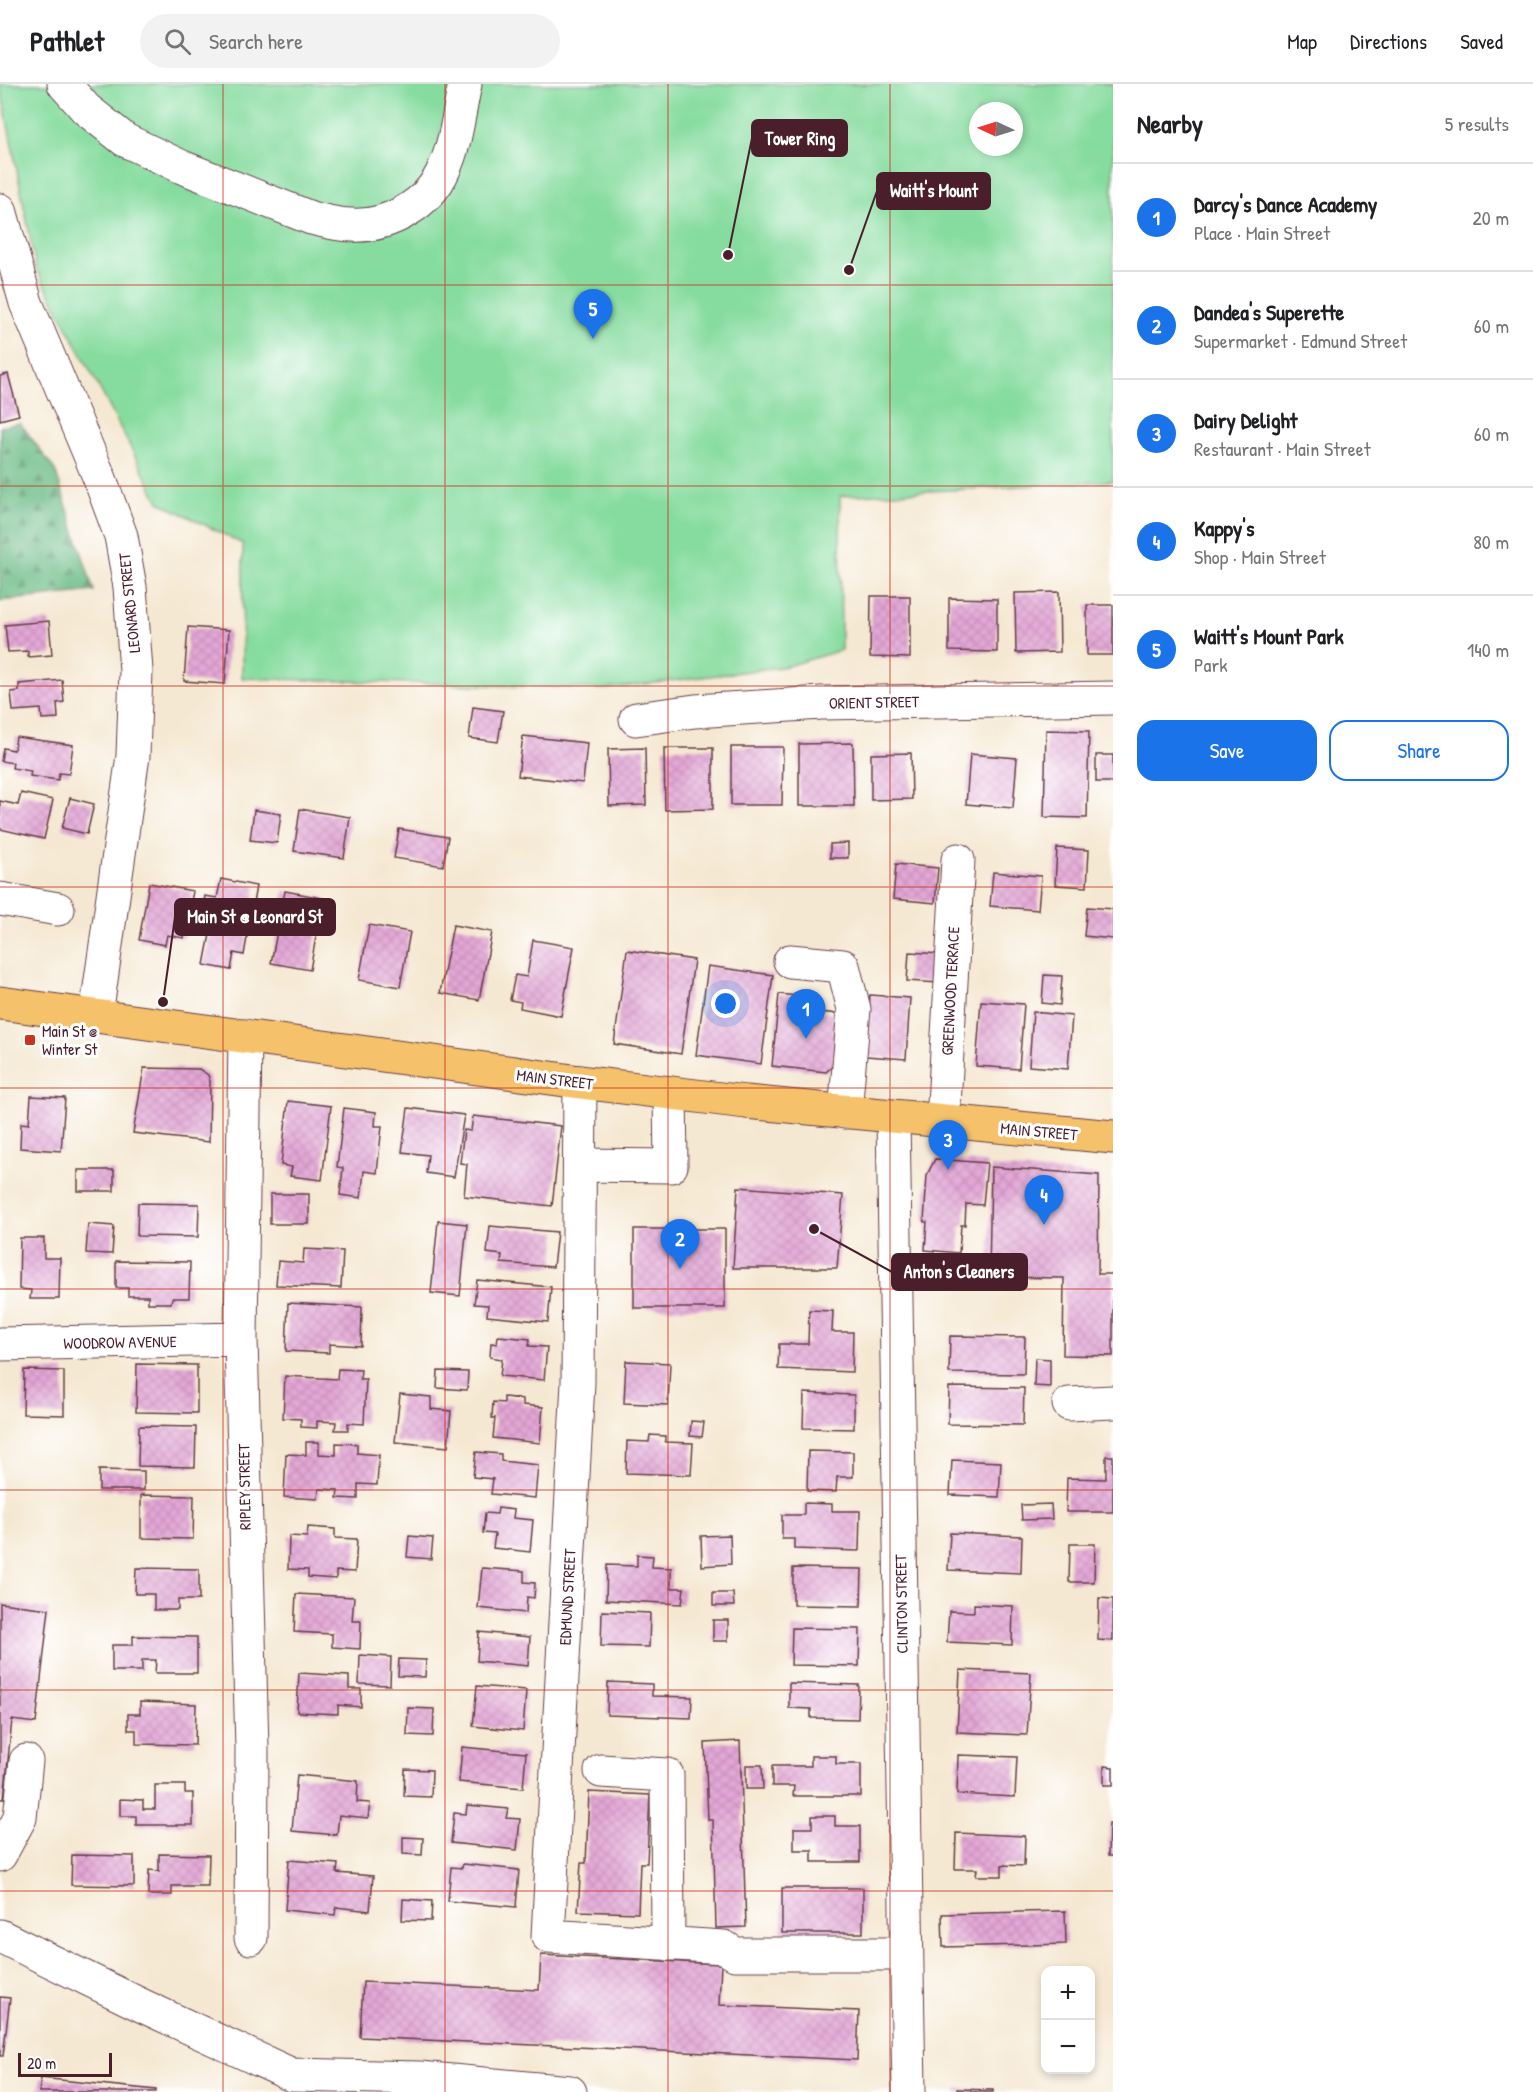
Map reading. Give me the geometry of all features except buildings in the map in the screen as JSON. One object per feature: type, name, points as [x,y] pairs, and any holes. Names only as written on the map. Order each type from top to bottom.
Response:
[{"type":"main road","name":"MAIN STREET","points":[[0,1003],[670,1093],[943,1122],[1113,1137]]},
{"type":"street","points":[[64,84],[86,109],[106,126],[125,140],[153,155],[311,218],[354,226],[384,221],[402,213],[433,187],[444,170],[451,151],[465,84]]},
{"type":"street","name":"LEONARD STREET","points":[[0,210],[17,276],[34,325],[100,479],[121,536],[130,587],[136,671],[133,756],[96,1015]]},
{"type":"street","name":"ORIENT STREET","points":[[636,719],[695,711],[822,703],[1113,698]]},
{"type":"street","name":"GREENWOOD TERRACE","points":[[943,1122],[958,860]]},
{"type":"street","points":[[0,899],[58,909]]},
{"type":"street","points":[[790,961],[843,966],[854,1009],[845,1112]]},
{"type":"street","name":"RIPLEY STREET","points":[[245,1036],[241,1339],[252,1748],[251,1938]]},
{"type":"street","name":"EDMUND STREET","points":[[580,1082],[578,1383],[548,1936],[724,1947],[735,1954],[906,1953]]},
{"type":"street","points":[[580,1166],[671,1166],[670,1093]]},
{"type":"street","name":"CLINTON STREET","points":[[893,1117],[909,2092]]},
{"type":"street","name":"WOODROW AVENUE","points":[[0,1344],[241,1339]]},
{"type":"street","points":[[1069,1404],[1113,1402]]},
{"type":"street","points":[[0,1855],[20,1818],[26,1761]]},
{"type":"street","points":[[601,1771],[667,1775],[668,1944]]},
{"type":"street","points":[[5,1944],[292,2075],[320,2084],[369,2084],[420,2078],[570,2092]]},
{"type":"green space","points":[[0,84],[1113,84],[1113,481],[840,496],[841,650],[788,666],[607,689],[242,678],[243,544],[159,502],[36,268]]},
{"type":"green space","points":[[20,423],[55,470],[94,591],[0,601],[0,427]]},
{"type":"place","name":"Tower Ring","points":[[728,255]]},
{"type":"place","name":"Waitt's Mount","points":[[849,270]]},
{"type":"place","name":"Waitt's Mount Park","points":[[593,339]]},
{"type":"place","name":"Main St @ Leonard St","points":[[163,1002]]},
{"type":"place","name":"Darcy's Dance Academy","points":[[806,1039]]},
{"type":"place","name":"Main St @ Winter St","points":[[30,1040]]},
{"type":"place","name":"Dairy Delight","points":[[948,1170]]},
{"type":"place","name":"Kappy's","points":[[1044,1225]]},
{"type":"place","name":"Anton's Cleaners","points":[[814,1229]]},
{"type":"place","name":"Dandea's Superette","points":[[680,1269]]}]
